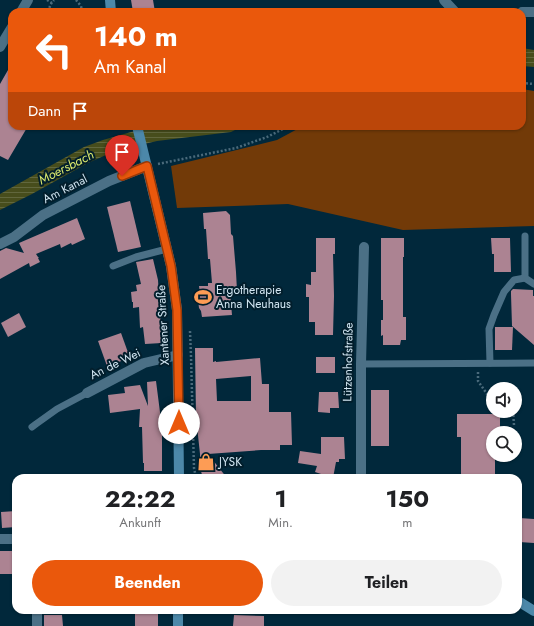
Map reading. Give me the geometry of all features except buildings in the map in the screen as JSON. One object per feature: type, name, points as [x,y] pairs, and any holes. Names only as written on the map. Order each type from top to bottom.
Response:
[{"type":"street","points":[[444,0],[451,8]]},
{"type":"street","points":[[0,46],[8,33]]},
{"type":"street","name":"Xantener Straße","points":[[138,130],[168,249],[177,310],[179,474]]},
{"type":"street","name":"Am Kanal","points":[[0,244],[43,215],[146,162]]},
{"type":"street","name":"Lützenhofstraße","points":[[361,474],[361,364],[364,247]]},
{"type":"street","name":"An de Wei","points":[[87,393],[144,363],[178,355]]},
{"type":"street","points":[[0,539],[12,539]]},
{"type":"street","points":[[522,604],[534,611]]},
{"type":"street","points":[[37,614],[37,626]]},
{"type":"street","points":[[178,614],[178,626]]},
{"type":"lane","points":[[525,236],[525,278]]},
{"type":"lane","points":[[113,266],[136,257],[168,249]]},
{"type":"lane","points":[[490,363],[489,329],[504,292],[514,280],[525,278],[534,284]]},
{"type":"lane","points":[[361,364],[534,363]]},
{"type":"lane","points":[[32,426],[57,409],[87,393]]},
{"type":"path","points":[[47,0],[52,3]]},
{"type":"path","points":[[50,8],[54,0]]},
{"type":"path","points":[[146,162],[236,148],[267,137],[281,130]]},
{"type":"path","points":[[478,363],[478,381],[486,393]]},
{"type":"path","points":[[513,418],[514,426]]},
{"type":"shaded area","points":[[526,90],[534,91],[534,226],[403,230],[288,204],[177,208],[171,166],[277,140],[296,130],[526,130]]},
{"type":"water","points":[[526,49],[534,50],[534,67],[526,66]]},
{"type":"water","name":"Moersbach","points":[[138,130],[235,130],[231,132],[157,141],[115,151],[88,163],[0,210],[0,194],[84,147]]},
{"type":"place","name":"Ergotherapie Anna Neuhaus","points":[[203,297]]},
{"type":"place","name":"JYSK","points":[[206,462]]},
{"type":"route","points":[[122,176],[147,166],[168,249],[177,310],[179,423]]}]
